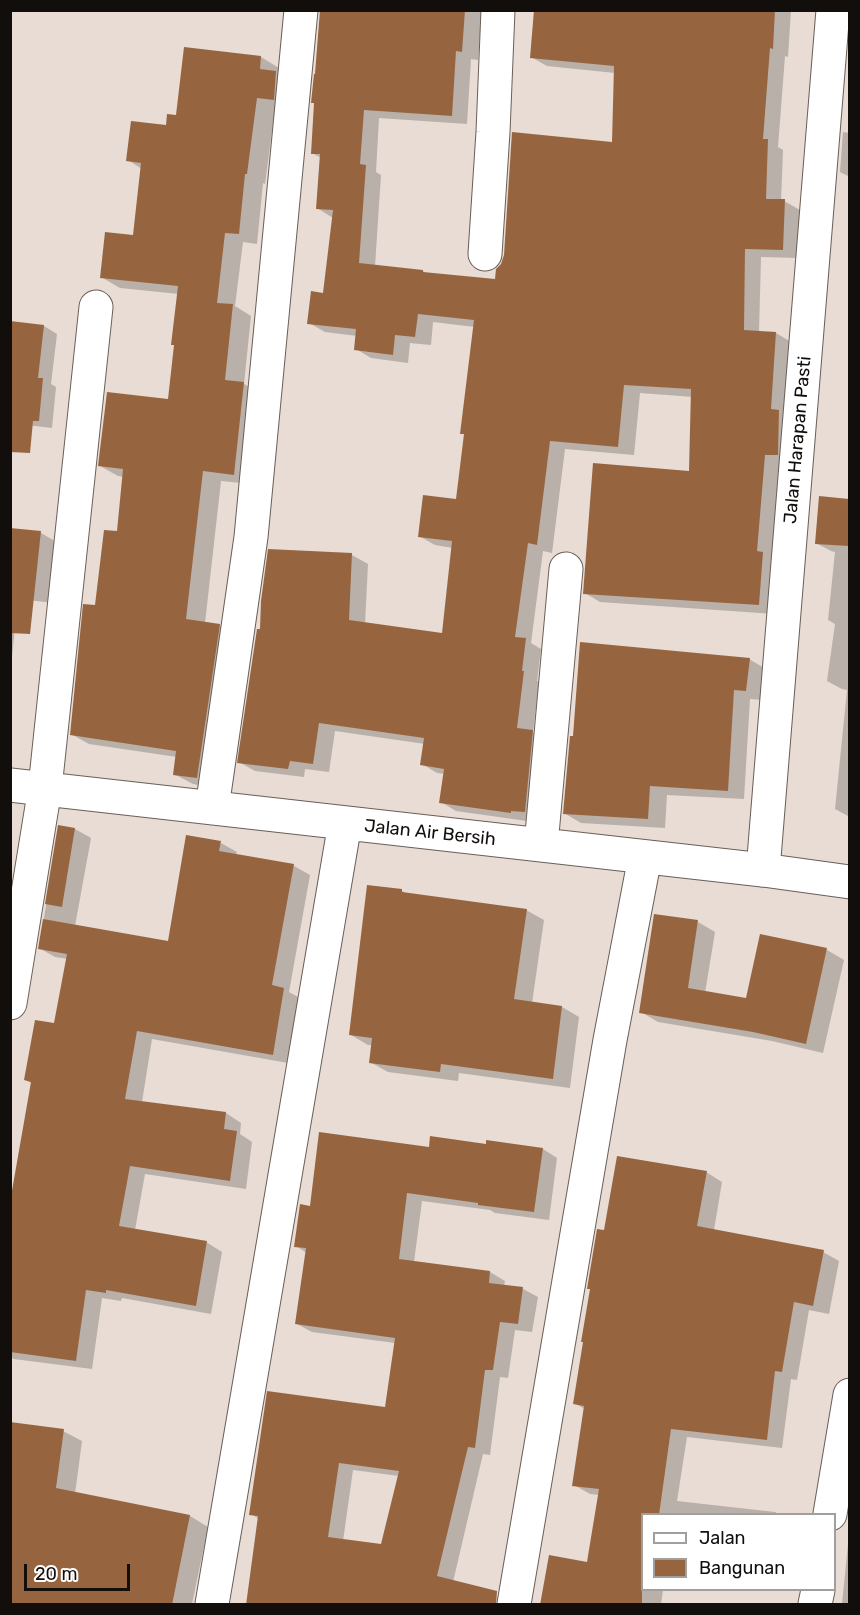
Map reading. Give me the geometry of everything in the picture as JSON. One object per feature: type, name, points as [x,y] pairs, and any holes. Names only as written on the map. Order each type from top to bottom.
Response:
[{"type":"street","points":[[212,808],[251,537],[301,10]]},
{"type":"street","points":[[485,254],[498,10]]},
{"type":"street","name":"Jalan Harapan Pasti","points":[[763,870],[832,10]]},
{"type":"street","points":[[10,1003],[45,788],[96,307]]},
{"type":"street","points":[[541,845],[566,569]]},
{"type":"street","name":"Jalan Air Bersih","points":[[10,785],[763,870],[849,882]]},
{"type":"street","points":[[212,1605],[345,824]]},
{"type":"street","points":[[514,1605],[610,1040],[645,857]]},
{"type":"street","points":[[830,1513],[849,1395]]},
{"type":"building","points":[[320,10],[465,10],[462,52],[456,51],[452,116],[364,110],[360,164],[366,165],[359,263],[495,279],[496,269],[501,264],[504,255],[512,132],[612,142],[614,66],[530,58],[534,10],[775,10],[763,139],[768,139],[766,199],[785,199],[783,250],[745,249],[744,330],[776,332],[771,409],[779,410],[778,455],[765,455],[757,551],[763,552],[759,605],[583,594],[593,463],[689,471],[691,389],[624,385],[618,447],[550,441],[537,545],[528,543],[515,637],[526,638],[517,728],[533,730],[525,812],[511,811],[511,813],[439,803],[444,769],[420,765],[424,738],[319,723],[313,764],[290,761],[288,769],[237,763],[257,629],[260,629],[268,549],[352,553],[349,620],[442,633],[452,541],[418,537],[423,495],[456,499],[464,434],[460,434],[474,320],[418,314],[415,337],[395,335],[393,355],[354,350],[356,329],[307,324],[311,291],[323,293],[333,210],[316,209],[320,154],[311,154],[314,103],[311,103]]},
{"type":"building","points":[[184,47],[261,56],[260,69],[276,71],[274,100],[257,98],[247,174],[245,174],[239,234],[225,233],[217,303],[233,304],[225,380],[244,382],[234,475],[203,471],[186,619],[220,624],[197,778],[173,775],[176,751],[70,735],[83,604],[95,605],[104,530],[117,531],[123,469],[98,466],[107,392],[168,399],[174,345],[171,345],[178,286],[100,278],[105,232],[133,235],[141,163],[126,161],[131,121],[166,125],[167,114],[176,115]]},
{"type":"building","points":[[10,321],[44,325],[38,378],[43,378],[39,421],[33,421],[30,453],[10,452]]},
{"type":"building","points":[[819,496],[849,499],[849,546],[815,544]]},
{"type":"building","points":[[10,528],[41,531],[30,634],[10,633]]},
{"type":"building","points":[[580,642],[750,658],[746,691],[734,690],[728,791],[650,786],[648,819],[563,814],[570,736],[573,736]]},
{"type":"building","points":[[58,825],[75,828],[62,907],[45,904]]},
{"type":"building","points":[[186,835],[221,841],[219,851],[294,864],[272,985],[284,988],[273,1055],[137,1031],[125,1099],[226,1112],[224,1129],[237,1131],[230,1181],[130,1166],[119,1226],[207,1241],[196,1306],[106,1290],[106,1293],[86,1290],[76,1361],[10,1352],[10,1202],[31,1082],[24,1080],[35,1020],[54,1023],[67,954],[38,949],[43,919],[168,941]]},
{"type":"building","points":[[367,885],[527,909],[514,999],[562,1006],[553,1079],[441,1064],[440,1072],[369,1063],[372,1038],[349,1035]]},
{"type":"building","points":[[654,914],[698,920],[688,988],[746,998],[760,934],[827,948],[806,1044],[753,1032],[639,1013]]},
{"type":"building","points":[[319,1132],[429,1147],[430,1136],[486,1144],[486,1140],[543,1148],[534,1212],[407,1193],[399,1259],[490,1271],[489,1283],[523,1287],[518,1324],[500,1322],[493,1370],[485,1370],[475,1448],[468,1447],[437,1576],[497,1591],[496,1605],[246,1605],[258,1516],[249,1515],[267,1391],[385,1407],[395,1338],[295,1324],[306,1248],[294,1247],[300,1204],[310,1206]],"holes":[[[339,1463],[399,1471],[381,1544],[328,1537]]]},
{"type":"building","points":[[617,1156],[707,1171],[697,1226],[824,1250],[813,1306],[794,1302],[782,1372],[775,1371],[767,1440],[671,1429],[659,1513],[641,1513],[642,1605],[540,1605],[549,1555],[587,1562],[599,1489],[572,1486],[584,1406],[573,1404],[597,1229],[604,1230]]},
{"type":"building","points":[[10,1422],[64,1429],[56,1488],[190,1515],[172,1605],[10,1605]]}]
